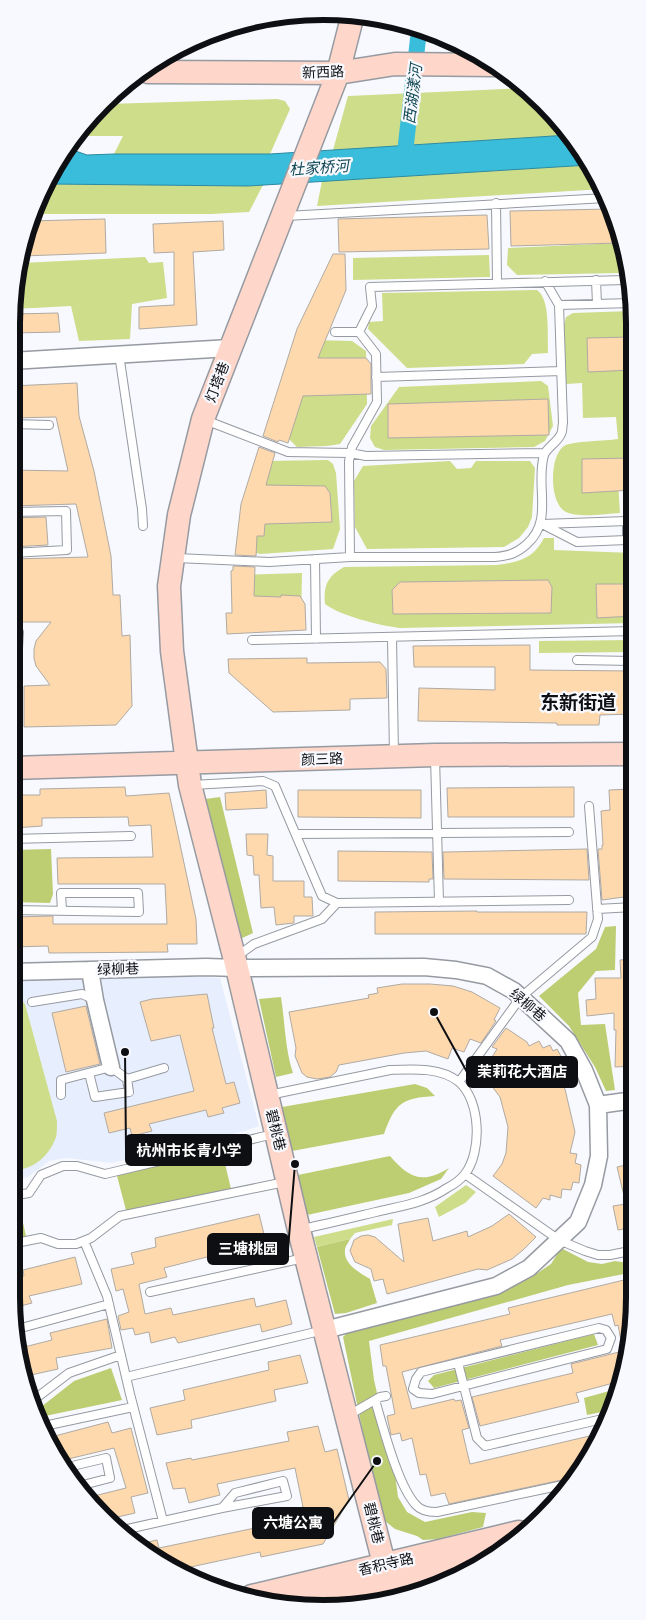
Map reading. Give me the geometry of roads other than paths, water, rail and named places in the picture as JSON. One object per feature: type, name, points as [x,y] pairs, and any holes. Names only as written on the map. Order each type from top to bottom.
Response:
[{"type":"street","name":"灯塔巷","points":[[186,762],[172,651],[169,586],[179,515],[203,419],[338,73],[351,22]]},
{"type":"street","name":"新西路","points":[[154,72],[338,73],[395,64],[480,65]]},
{"type":"street","points":[[20,360],[230,348]]},
{"type":"street","name":"颜三路","points":[[20,768],[435,755],[626,754]]},
{"type":"street","name":"碧桃巷","points":[[186,762],[190,785],[236,963],[299,1230],[389,1583]]},
{"type":"street","name":"绿柳巷","points":[[20,972],[206,967],[236,963],[424,967],[456,970],[486,976],[514,991],[568,1041],[584,1070],[598,1105],[599,1156],[592,1185],[578,1222],[529,1268],[496,1286],[325,1330]]},
{"type":"street","points":[[90,970],[111,1067]]},
{"type":"street","points":[[598,1105],[626,1101]]},
{"type":"street","name":"香积寺路","points":[[267,1595],[389,1583],[508,1536]]},
{"type":"street","name":"香积寺路","points":[[317,1600],[463,1565]]},
{"type":"lane","points":[[281,216],[599,198]]},
{"type":"lane","points":[[496,203],[497,282]]},
{"type":"lane","points":[[596,280],[597,304]]},
{"type":"lane","points":[[359,332],[372,306],[370,287],[623,280]]},
{"type":"lane","points":[[173,558],[269,562],[350,557],[508,556],[519,552],[532,540],[542,524],[542,468],[544,454],[561,434],[563,423],[559,305],[544,281]]},
{"type":"lane","points":[[559,305],[625,303]]},
{"type":"lane","points":[[335,332],[359,332]]},
{"type":"lane","points":[[350,557],[350,453],[377,402],[376,354],[359,332]]},
{"type":"lane","points":[[120,354],[143,526]]},
{"type":"lane","points":[[376,377],[561,371]]},
{"type":"lane","points":[[203,419],[288,452],[350,453],[366,456],[544,454]]},
{"type":"lane","points":[[20,424],[49,425]]},
{"type":"lane","points":[[20,512],[66,511],[67,550],[20,553]]},
{"type":"lane","points":[[542,524],[626,521]]},
{"type":"lane","points":[[542,524],[577,542],[626,540]]},
{"type":"lane","points":[[314,559],[316,639]]},
{"type":"lane","points":[[252,640],[626,631]]},
{"type":"lane","points":[[392,638],[394,756]]},
{"type":"lane","points":[[577,660],[626,661]]},
{"type":"lane","points":[[435,755],[439,902]]},
{"type":"lane","points":[[190,785],[263,781],[275,786],[322,896],[337,903],[569,900]]},
{"type":"lane","points":[[459,1082],[521,997],[592,937],[598,919],[589,806]]},
{"type":"lane","points":[[296,834],[568,832]]},
{"type":"lane","points":[[20,839],[131,836]]},
{"type":"lane","points":[[20,910],[62,911],[139,912],[138,893],[61,893],[62,911]]},
{"type":"lane","points":[[236,963],[254,944],[322,919],[337,903]]},
{"type":"lane","points":[[597,909],[626,907]]},
{"type":"lane","points":[[32,1002],[82,994],[95,1000]]},
{"type":"lane","points":[[61,1096],[61,1080],[111,1067],[128,1079]]},
{"type":"lane","points":[[128,1079],[164,1068]]},
{"type":"lane","points":[[267,1095],[390,1070],[437,1071],[459,1082],[467,1092],[475,1112],[477,1133],[475,1155],[465,1174],[448,1188],[426,1201],[299,1230]]},
{"type":"lane","points":[[89,1073],[95,1097],[129,1092],[128,1079]]},
{"type":"lane","points":[[20,1194],[29,1193],[41,1175],[63,1166],[77,1166],[105,1174],[277,1133]]},
{"type":"lane","points":[[465,1174],[559,1240],[598,1255],[626,1252]]},
{"type":"lane","points":[[20,1242],[41,1238],[58,1244],[76,1244],[91,1238],[120,1216],[288,1181]]},
{"type":"lane","points":[[84,1241],[109,1304],[163,1521]]},
{"type":"lane","points":[[150,1292],[306,1258]]},
{"type":"lane","points":[[22,1328],[109,1304]]},
{"type":"lane","points":[[599,1328],[606,1330],[611,1338],[607,1349],[432,1394],[419,1393],[411,1389],[421,1372],[599,1328]]},
{"type":"lane","points":[[126,1377],[325,1330]]},
{"type":"lane","points":[[611,1338],[621,1335]]},
{"type":"lane","points":[[37,1397],[69,1374],[121,1355]]},
{"type":"lane","points":[[458,1363],[477,1438],[485,1446],[600,1420]]},
{"type":"lane","points":[[347,1416],[386,1396]]},
{"type":"lane","points":[[375,1400],[403,1485],[416,1506],[427,1511],[438,1512],[559,1486]]},
{"type":"lane","points":[[48,1425],[134,1407]]},
{"type":"lane","points":[[72,1466],[106,1458],[110,1478],[85,1484]]},
{"type":"lane","points":[[128,1529],[287,1496],[283,1482],[236,1493],[222,1508]]},
{"type":"water","name":"杜家桥河","points":[[560,136],[581,165],[248,186],[54,184],[74,151],[87,155],[270,154]]},
{"type":"waterway","name":"西湖漾河","points":[[404,161],[419,36]]},
{"type":"place","name":"茉莉花大酒店","points":[[434,1012]]},
{"type":"place","name":"杭州市长青小学","points":[[125,1052]]},
{"type":"place","name":"三塘桃园","points":[[295,1164]]},
{"type":"place","name":"六塘公寓","points":[[377,1461]]},
{"type":"district","name":"东新街道","points":[[578,702]]}]
